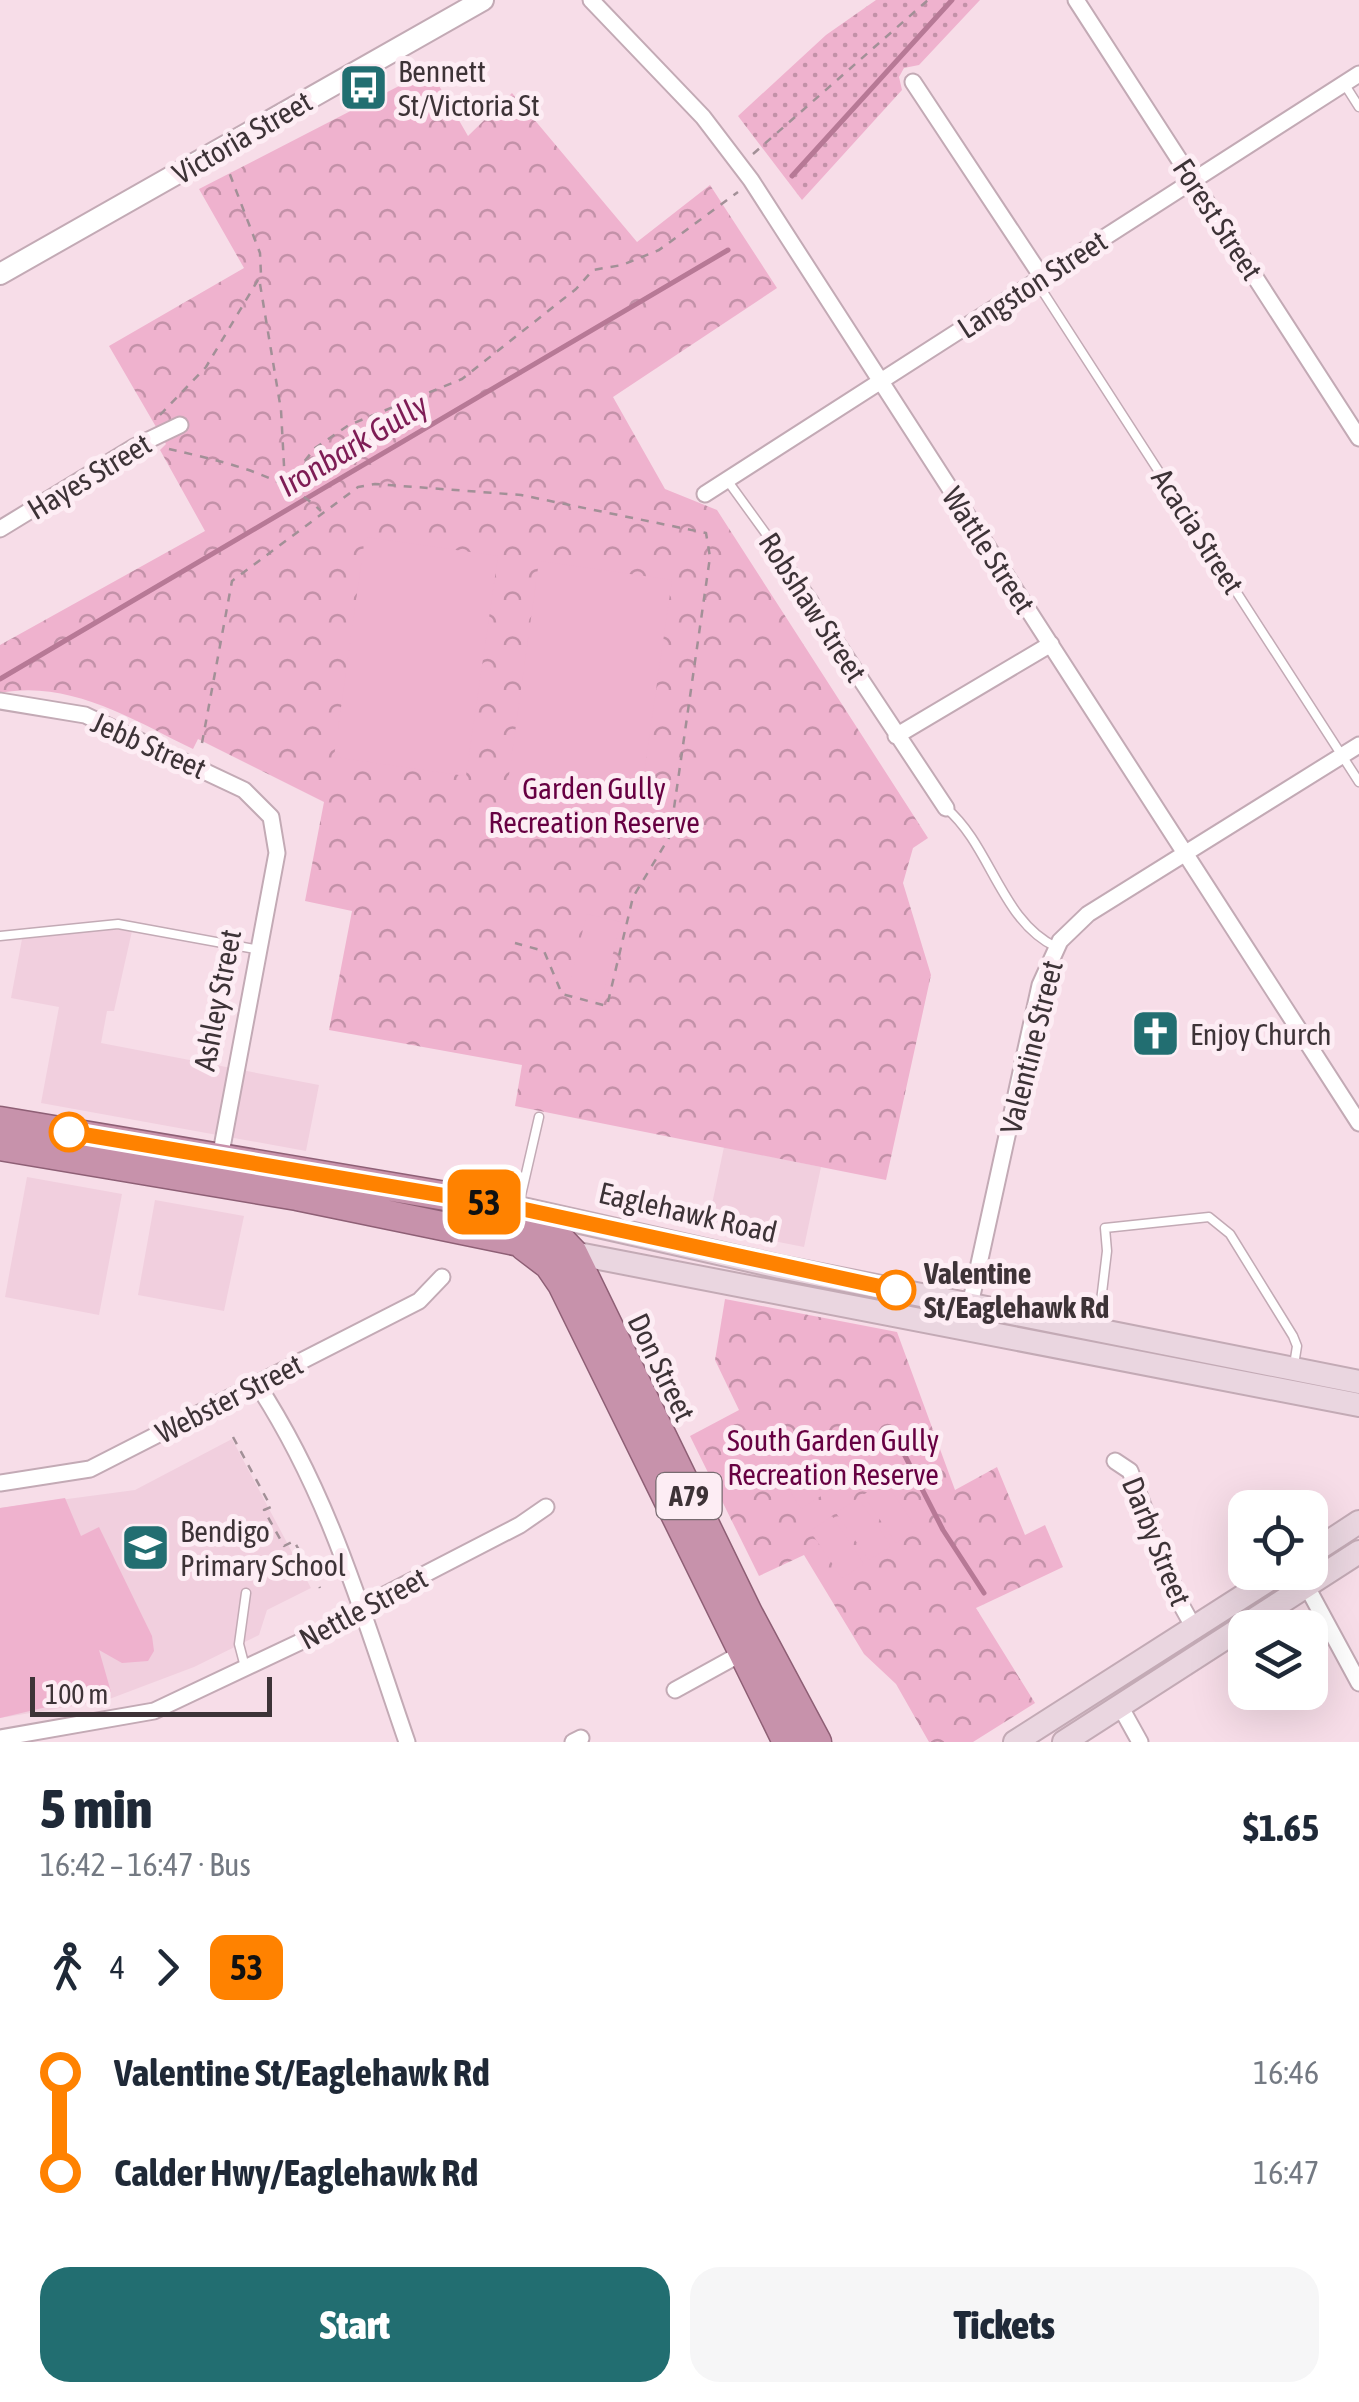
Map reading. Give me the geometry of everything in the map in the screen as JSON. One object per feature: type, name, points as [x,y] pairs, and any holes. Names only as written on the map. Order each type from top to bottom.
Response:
[{"type":"highway","name":"Eaglehawk Road","points":[[1,1141],[511,1207]]},
{"type":"highway","name":"Eaglehawk Road","points":[[218,1170],[523,1245],[573,1253]]},
{"type":"highway","name":"Don Street","points":[[511,1207],[556,1234],[573,1253],[732,1582],[817,1742]]},
{"type":"highway","name":"Don Street","points":[[523,1245],[549,1265],[562,1284],[787,1742]]},
{"type":"main road","name":"Eaglehawk Road","points":[[511,1207],[636,1233],[968,1316],[1359,1405]]},
{"type":"main road","points":[[636,1233],[634,1246],[645,1266]]},
{"type":"main road","name":"Eaglehawk Road","points":[[573,1253],[968,1316],[1097,1331],[1359,1382]]},
{"type":"main road","points":[[1328,1542],[1359,1522]]},
{"type":"main road","points":[[1328,1572],[1359,1552]]},
{"type":"main road","points":[[1015,1742],[1253,1590]]},
{"type":"main road","points":[[1064,1742],[1300,1590]]},
{"type":"main road","points":[[1106,1683],[1120,1706]]},
{"type":"street","name":"Victoria Street","points":[[0,274],[483,0]]},
{"type":"street","name":"Wattle Street","points":[[591,0],[703,117],[751,180],[1359,1123]]},
{"type":"street","name":"Forest Street","points":[[1076,0],[1359,438]]},
{"type":"street","name":"Langston Street","points":[[705,494],[1359,74]]},
{"type":"street","name":"Acacia Street","points":[[912,82],[1039,279]]},
{"type":"street","name":"Hayes Street","points":[[0,530],[150,438],[180,426]]},
{"type":"street","name":"Robshaw Street","points":[[832,636],[946,808]]},
{"type":"street","points":[[896,736],[1050,644]]},
{"type":"street","name":"Jebb Street","points":[[0,701],[69,710],[131,734],[255,796],[276,829]]},
{"type":"street","name":"Valentine Street","points":[[968,1316],[1037,994],[1056,946],[1088,914],[1359,745]]},
{"type":"street","name":"Ashley Street","points":[[218,1170],[277,853],[276,829]]},
{"type":"street","name":"Webster Street","points":[[0,1484],[90,1469],[419,1300],[442,1277]]},
{"type":"street","points":[[257,1384],[315,1484],[364,1610],[406,1742]]},
{"type":"street","name":"Darby Street","points":[[1115,1460],[1130,1471],[1179,1600],[1194,1628]]},
{"type":"street","name":"Nettle Street","points":[[0,1738],[154,1711],[364,1610],[520,1526],[546,1507]]},
{"type":"street","points":[[1308,1590],[1359,1684]]},
{"type":"street","points":[[675,1690],[744,1652]]},
{"type":"street","points":[[1120,1706],[1140,1742]]},
{"type":"lane","points":[[1344,84],[1359,106]]},
{"type":"lane","name":"Acacia Street","points":[[1039,279],[1359,782]]},
{"type":"lane","name":"Robshaw Street","points":[[727,480],[814,600],[832,636]]},
{"type":"lane","name":"Robshaw Street","points":[[946,808],[967,829],[1028,928],[1056,946]]},
{"type":"lane","points":[[0,936],[118,924],[260,950]]},
{"type":"lane","points":[[511,1207],[539,1116]]},
{"type":"lane","points":[[1097,1331],[1107,1251],[1105,1228],[1209,1217],[1230,1234],[1293,1336],[1297,1346],[1293,1369]]},
{"type":"lane","points":[[246,1593],[240,1644],[246,1669]]},
{"type":"path","points":[[285,486],[315,448],[349,426],[462,379],[576,289],[592,270],[622,265],[660,250],[751,180],[753,154],[928,0]]},
{"type":"path","points":[[229,172],[262,260],[259,280],[279,400],[285,486]]},
{"type":"path","points":[[156,420],[206,367],[259,280]]},
{"type":"path","points":[[150,438],[162,447],[215,459],[285,486],[324,512]]},
{"type":"path","points":[[202,743],[232,582],[366,485],[441,488],[581,505],[701,530],[709,538],[670,836],[634,896],[606,1006],[562,994],[544,950],[515,943]]},
{"type":"path","points":[[233,1437],[270,1507],[264,1510],[284,1546],[294,1541],[320,1588]]},
{"type":"shaded area","points":[[109,929],[132,931],[114,1011],[107,1011],[101,1043],[319,1085],[306,1151],[41,1103],[59,1007],[11,998],[22,939]]},
{"type":"shaded area","points":[[724,1147],[821,1167],[804,1247],[707,1228]]},
{"type":"shaded area","points":[[27,1177],[122,1194],[99,1315],[5,1297]]},
{"type":"shaded area","points":[[155,1200],[244,1216],[224,1311],[138,1295]]},
{"type":"shaded area","name":"Bendigo Primary School","points":[[232,1439],[311,1588],[267,1610],[259,1635],[194,1667],[104,1701],[0,1718],[0,1508],[135,1490]]},
{"type":"green space","points":[[876,0],[980,0],[919,65],[904,68],[899,77],[902,90],[802,200],[738,116],[826,35]]},
{"type":"green space","name":"Garden Gully Recreation Reserve","points":[[430,70],[468,136],[512,93],[637,242],[710,185],[777,288],[613,397],[665,489],[717,510],[928,838],[913,848],[903,883],[931,975],[886,1180],[515,1106],[522,1065],[329,1030],[352,911],[305,901],[324,802],[198,739],[193,749],[100,705],[51,692],[0,693],[0,645],[205,531],[160,450],[166,444],[109,346],[244,268],[199,189]]},
{"type":"green space","points":[[365,537],[498,556],[466,776],[334,757]]},
{"type":"green space","points":[[539,561],[672,580],[640,800],[508,782]]},
{"type":"green space","points":[[587,914],[621,922],[601,1001],[567,993]]},
{"type":"green space","name":"South Garden Gully Recreation Reserve","points":[[725,1299],[897,1332],[955,1490],[997,1467],[1025,1535],[1045,1525],[1063,1567],[976,1608],[1035,1703],[973,1742],[929,1742],[896,1684],[864,1654],[804,1555],[759,1576],[690,1436],[739,1410],[715,1360]]},
{"type":"green space","points":[[816,1424],[830,1446],[781,1478],[767,1456]]},
{"type":"green space","points":[[835,1455],[850,1477],[801,1509],[787,1486]]},
{"type":"green space","points":[[885,1481],[917,1529],[896,1543],[863,1495]]},
{"type":"green space","points":[[65,1498],[81,1536],[99,1527],[152,1636],[154,1651],[148,1661],[122,1663],[99,1650],[111,1692],[0,1718],[0,1508]]},
{"type":"green space","points":[[858,1498],[891,1546],[869,1560],[836,1513]]},
{"type":"green space","points":[[832,1516],[864,1564],[842,1578],[810,1531]]},
{"type":"waterway","name":"Ironbark Gully","points":[[792,176],[952,0]]},
{"type":"waterway","name":"Ironbark Gully","points":[[0,679],[728,250]]},
{"type":"waterway","points":[[900,1446],[943,1530],[984,1593]]},
{"type":"bus line","name":"53","points":[[69,1132],[518,1208],[896,1290]]},
{"type":"place","name":"Bennett St/Victoria St","points":[[363,88]]},
{"type":"place","name":"Enjoy Church","points":[[1155,1034]]},
{"type":"place","name":"Valentine St/Eaglehawk Rd","points":[[896,1290]]},
{"type":"place","name":"Bendigo Primary School","points":[[145,1548]]}]
